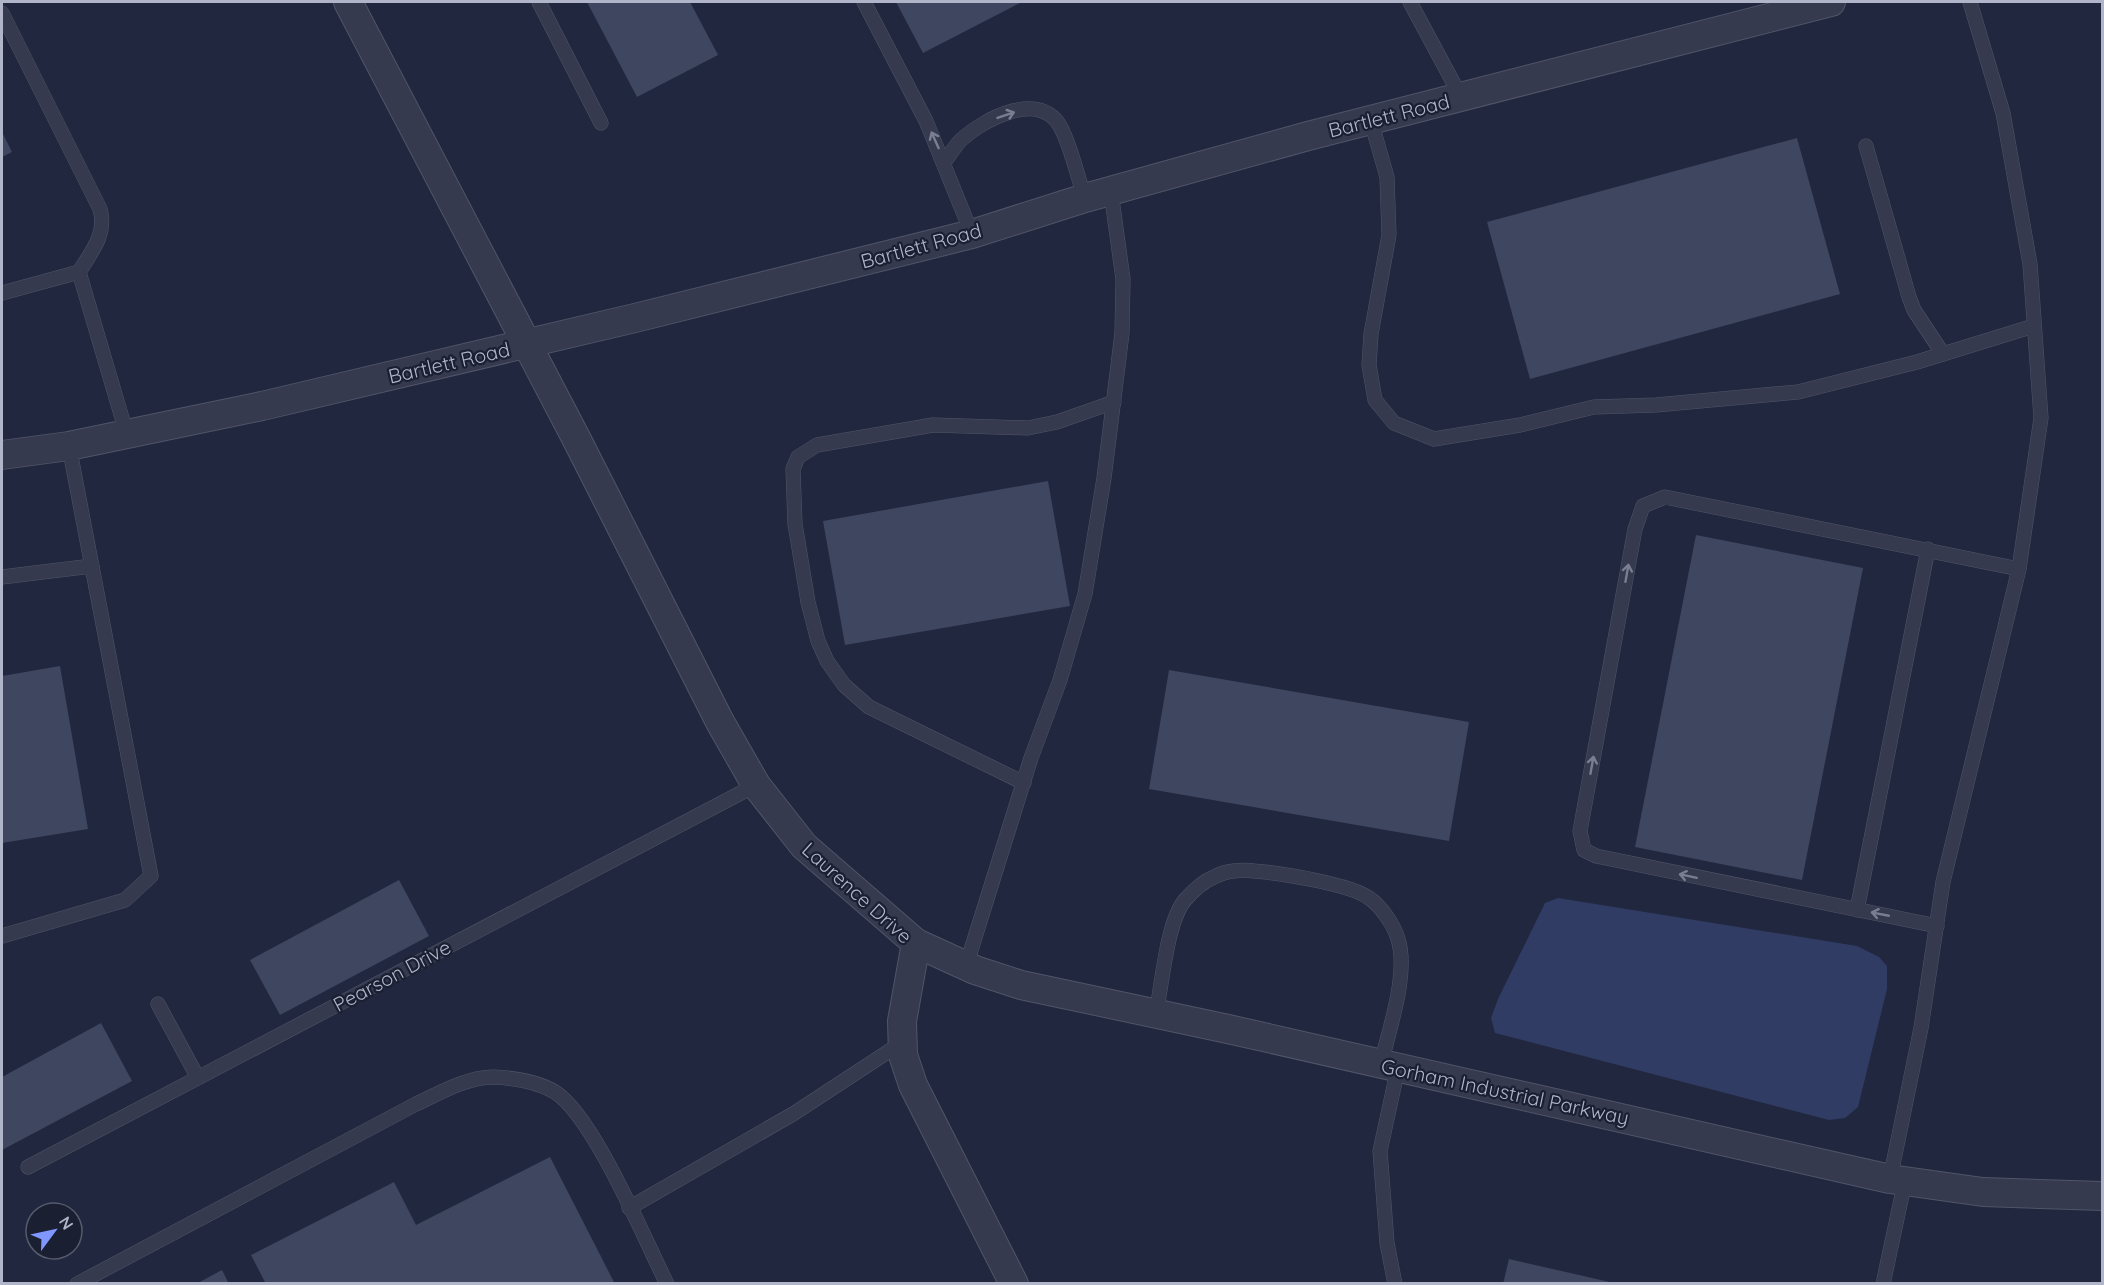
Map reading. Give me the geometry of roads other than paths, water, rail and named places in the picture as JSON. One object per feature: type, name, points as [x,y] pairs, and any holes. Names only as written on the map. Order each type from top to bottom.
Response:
[{"type":"street","name":"Laurence Drive","points":[[348,2],[720,722],[756,785],[804,846],[916,943],[902,1021],[903,1055],[913,1085],[1014,1284]]},
{"type":"street","name":"Bartlett Road","points":[[2,455],[127,435],[526,345],[972,234],[1098,195],[1371,121],[1831,2]]},
{"type":"street","name":"Gorham Industrial Parkway","points":[[916,943],[966,966],[1021,985],[1898,1180],[1983,1192],[2103,1196]]},
{"type":"lane","points":[[539,2],[601,123]]},
{"type":"lane","points":[[864,2],[944,162],[972,234]]},
{"type":"lane","points":[[1410,2],[1461,98]]},
{"type":"lane","points":[[1883,1284],[1943,882],[2019,569],[2041,418],[2030,264],[2004,113],[1970,2]]},
{"type":"lane","points":[[2,13],[100,209],[104,222],[101,235],[79,272],[2,293]]},
{"type":"lane","points":[[944,162],[960,140],[1001,115],[1029,108],[1049,113],[1061,127],[1098,195],[1123,279],[1122,333],[1114,402],[1085,594],[1060,680],[1024,783],[966,966]]},
{"type":"lane","points":[[1371,121],[1387,177],[1389,235],[1371,334],[1369,366],[1375,400],[1394,423],[1434,440],[1520,425],[1594,407],[1656,405],[1798,392],[1943,354],[2034,326]]},
{"type":"lane","points":[[1866,146],[1911,304],[1943,354]]},
{"type":"lane","points":[[79,272],[127,435]]},
{"type":"lane","points":[[1024,783],[869,707],[844,686],[827,662],[818,641],[808,602],[795,524],[793,469],[798,457],[817,445],[933,425],[1028,428],[1057,422],[1114,402]]},
{"type":"lane","points":[[2,936],[125,900],[151,876],[69,446]]},
{"type":"lane","points":[[1937,926],[1596,856],[1584,850],[1580,831],[1635,529],[1643,506],[1665,497],[2019,569]]},
{"type":"lane","points":[[1857,910],[1928,549]]},
{"type":"lane","points":[[2,577],[92,566]]},
{"type":"lane","name":"Pearson Drive","points":[[28,1167],[756,785]]},
{"type":"lane","points":[[1156,1014],[1175,914],[1186,899],[1214,877],[1233,871],[1253,870],[1355,890],[1371,899],[1386,917],[1398,937],[1401,953],[1401,974],[1380,1151],[1387,1243],[1395,1284]]},
{"type":"lane","points":[[158,1004],[198,1078]]},
{"type":"lane","points":[[629,1208],[793,1114],[903,1042]]},
{"type":"lane","points":[[77,1284],[416,1104],[463,1083],[492,1077],[536,1083],[556,1093],[591,1131],[667,1284]]},
{"type":"water","points":[[1558,898],[1857,946],[1879,957],[1887,966],[1887,989],[1858,1107],[1845,1118],[1829,1120],[1495,1033],[1491,1018],[1498,999],[1545,903]]}]
